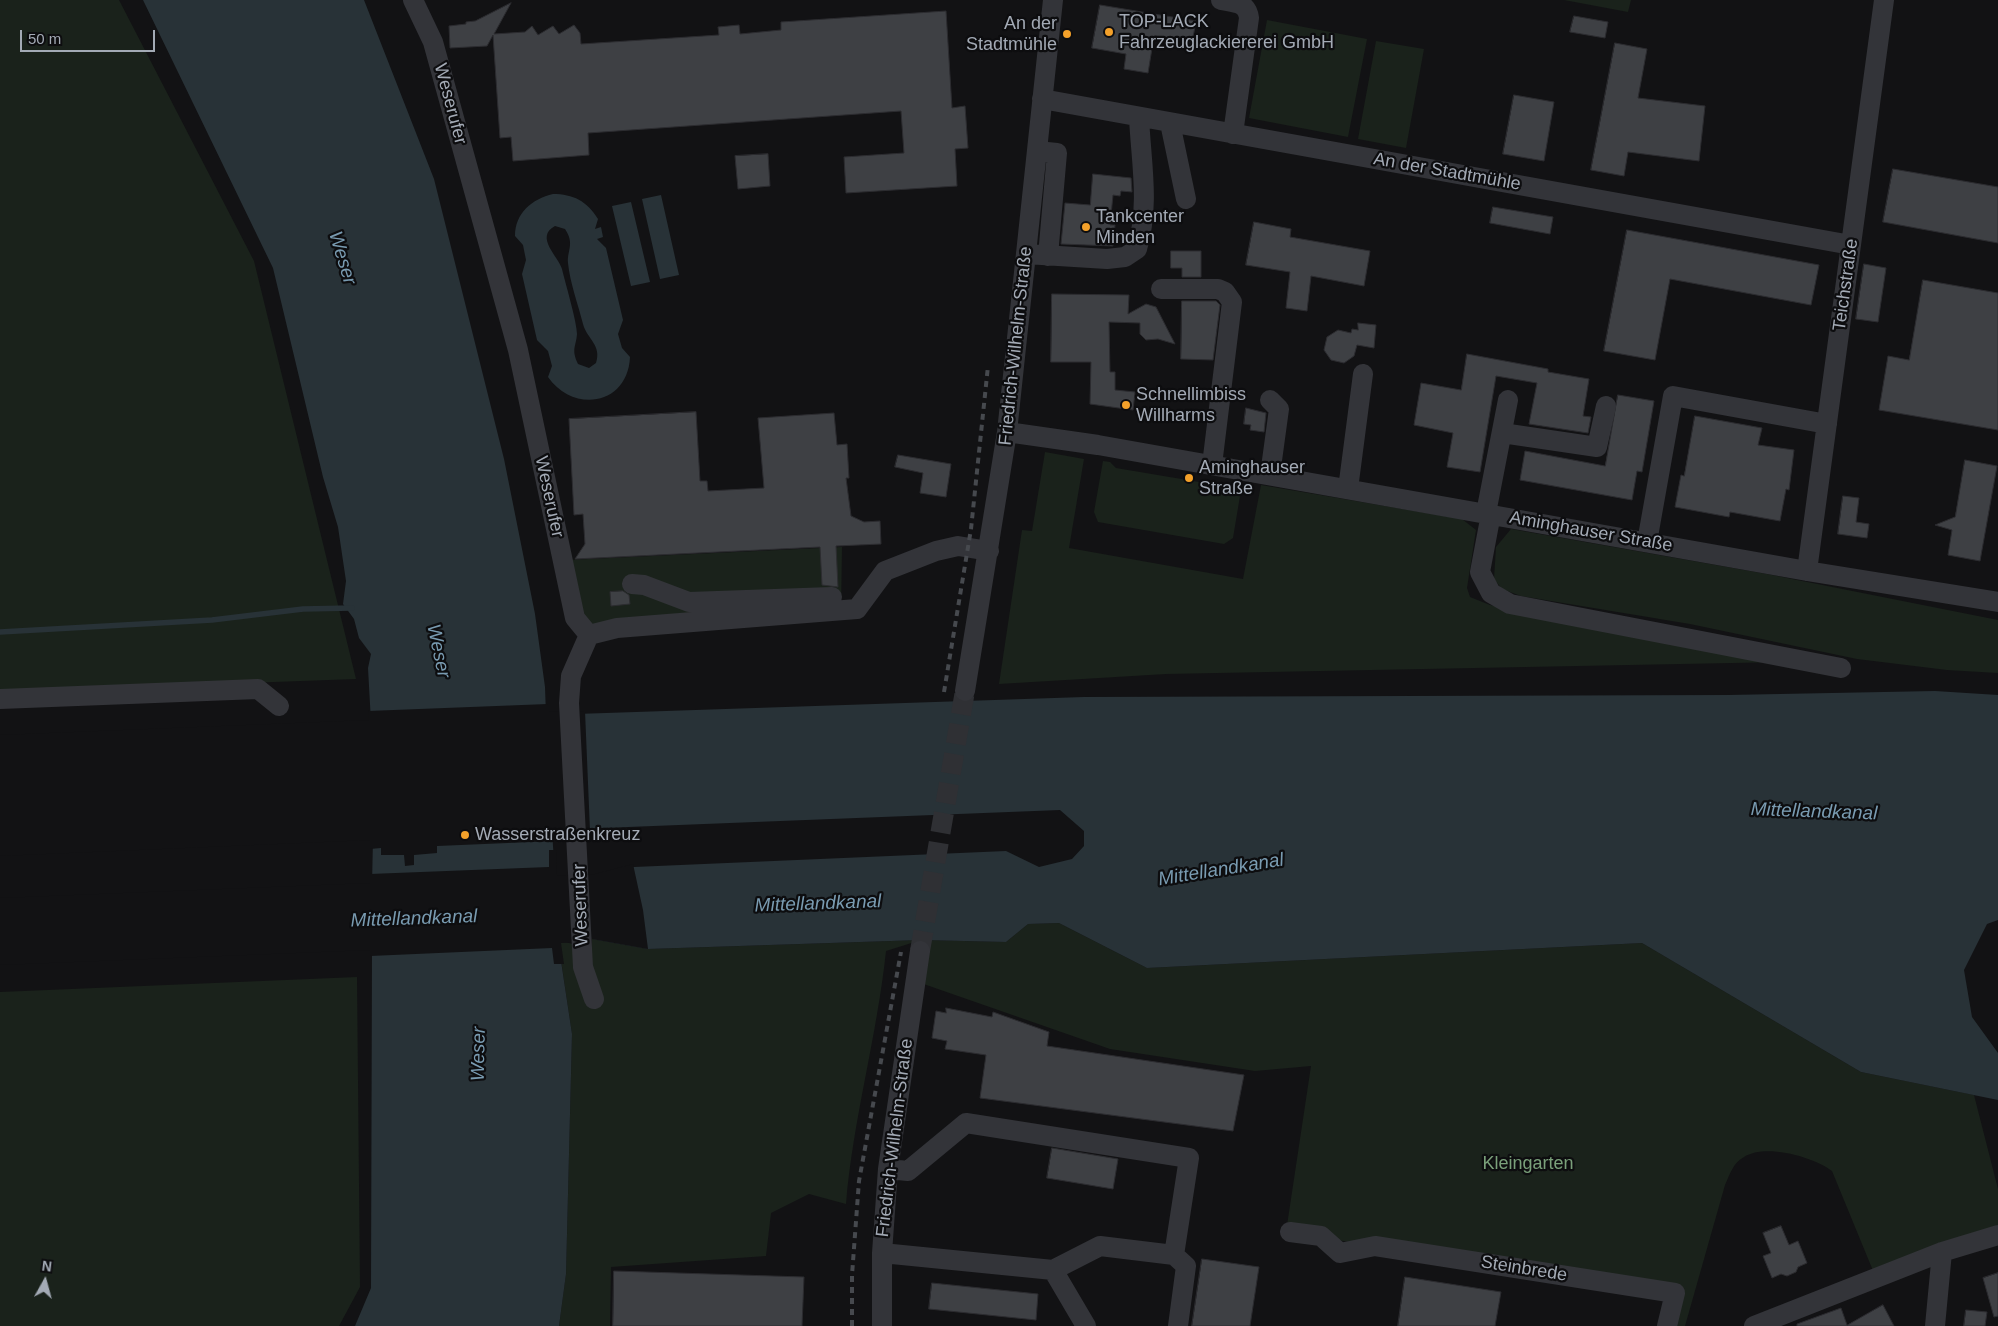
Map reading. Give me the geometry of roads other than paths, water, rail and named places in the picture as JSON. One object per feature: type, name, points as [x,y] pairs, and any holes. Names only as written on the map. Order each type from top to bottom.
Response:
[{"type":"street","name":"Weserufer","points":[[413,0],[433,42],[518,350],[575,618],[589,635],[571,676],[569,703],[583,967],[594,999]]},
{"type":"street","name":"Friedrich-Wilhelm-Straße","points":[[965,691],[1007,432],[1053,0]]},
{"type":"street","points":[[1221,0],[1244,5],[1248,9],[1249,18],[1233,134]]},
{"type":"street","name":"Teichstraße","points":[[1807,571],[1884,0]]},
{"type":"street","name":"An der Stadtmühle","points":[[1042,99],[1852,245]]},
{"type":"street","points":[[1026,254],[1107,259],[1125,257],[1137,249],[1144,213],[1145,188],[1139,117]]},
{"type":"street","points":[[1170,123],[1186,199]]},
{"type":"street","points":[[1037,151],[1057,153],[1048,256]]},
{"type":"street","points":[[1162,289],[1218,289],[1225,292],[1232,302],[1212,465]]},
{"type":"street","points":[[1348,489],[1362,374]]},
{"type":"street","points":[[1647,542],[1673,396],[1827,424]]},
{"type":"street","points":[[1270,400],[1279,410],[1270,475]]},
{"type":"street","points":[[1508,400],[1480,572],[1491,593],[1510,604],[1841,668]]},
{"type":"street","points":[[1502,433],[1598,447],[1606,406]]},
{"type":"street","name":"Aminghauser Straße","points":[[1007,432],[1212,465],[1807,571],[1998,602]]},
{"type":"street","points":[[589,635],[617,628],[857,609],[885,571],[936,551],[958,546],[989,551]]},
{"type":"street","points":[[632,584],[644,585],[689,602],[801,600],[867,595]]},
{"type":"street","points":[[0,699],[258,689],[279,706]]},
{"type":"street","name":"Friedrich-Wilhelm-Straße","points":[[882,1326],[882,1253],[888,1169],[920,951]]},
{"type":"street","points":[[888,1169],[908,1171],[966,1123],[1189,1158],[1174,1255]]},
{"type":"street","name":"Steinbrede","points":[[1290,1232],[1320,1236],[1340,1253],[1375,1246],[1674,1293],[1667,1326]]},
{"type":"street","points":[[1754,1326],[1942,1252],[1998,1234]]},
{"type":"street","points":[[882,1253],[1053,1270],[1100,1246],[1174,1255],[1186,1266],[1178,1326]]},
{"type":"street","points":[[1935,1326],[1942,1252]]},
{"type":"street","points":[[1053,1270],[1086,1326]]},
{"type":"water","points":[[143,0],[364,0],[434,179],[504,459],[535,614],[545,687],[546,715],[1084,697],[1728,695],[1935,691],[1998,695],[1998,920],[1987,924],[1964,970],[1972,1017],[1998,1053],[1998,1100],[1861,1072],[1642,943],[1147,968],[1059,923],[1028,924],[1006,942],[921,940],[648,949],[592,939],[558,941],[572,1034],[566,1274],[559,1326],[355,1326],[371,1288],[372,948],[0,900],[372,885],[373,838],[0,737],[371,722],[368,668],[371,654],[359,638],[354,619],[343,604],[346,581],[338,527],[323,477],[273,268]],"holes":[[[1060,810],[1084,831],[1084,846],[1072,859],[1039,867],[1006,851],[634,867],[595,877],[555,878],[552,830]]]},
{"type":"water","points":[[560,194],[579,200],[598,219],[595,229],[601,227],[603,237],[597,239],[606,248],[623,320],[618,334],[622,348],[630,357],[627,373],[620,386],[610,394],[598,399],[585,400],[559,389],[548,377],[552,366],[548,351],[537,340],[522,274],[526,260],[523,245],[515,236],[521,214],[532,203],[545,196]],"holes":[[[555,226],[565,229],[570,239],[568,263],[572,286],[583,324],[597,351],[596,363],[589,368],[578,364],[576,359],[574,351],[577,334],[573,312],[562,269],[547,241],[549,231]]]},
{"type":"water","points":[[661,195],[679,275],[660,279],[642,199]]},
{"type":"water","points":[[631,202],[650,282],[631,286],[612,206]]},
{"type":"waterway","points":[[0,632],[212,620],[303,609],[352,608]]},
{"type":"tunnel","points":[[920,951],[965,691]]},
{"type":"railway","points":[[944,692],[971,529],[988,366]]},
{"type":"railway","points":[[852,1326],[852,1275],[859,1181],[901,952]]},
{"type":"place","name":"TOP-LACK Fahrzeuglackiererei GmbH","points":[[1109,32]]},
{"type":"place","name":"An der Stadtmühle","points":[[1067,34]]},
{"type":"place","name":"Tankcenter Minden","points":[[1086,227]]},
{"type":"place","name":"Schnellimbiss Willharms","points":[[1126,405]]},
{"type":"place","name":"Aminghauser Straße","points":[[1189,478]]},
{"type":"place","name":"Wasserstraßenkreuz","points":[[465,835]]},
{"type":"water label","name":"Weser","points":[[342,258]]},
{"type":"water label","name":"Weser","points":[[438,651]]},
{"type":"water label","name":"Mittellandkanal","points":[[1814,812]]},
{"type":"water label","name":"Mittellandkanal","points":[[1221,870]]},
{"type":"water label","name":"Mittellandkanal","points":[[818,904]]},
{"type":"water label","name":"Mittellandkanal","points":[[414,919]]},
{"type":"water label","name":"Weser","points":[[479,1054]]},
{"type":"park label","name":"Kleingarten","points":[[1528,1164]]}]
